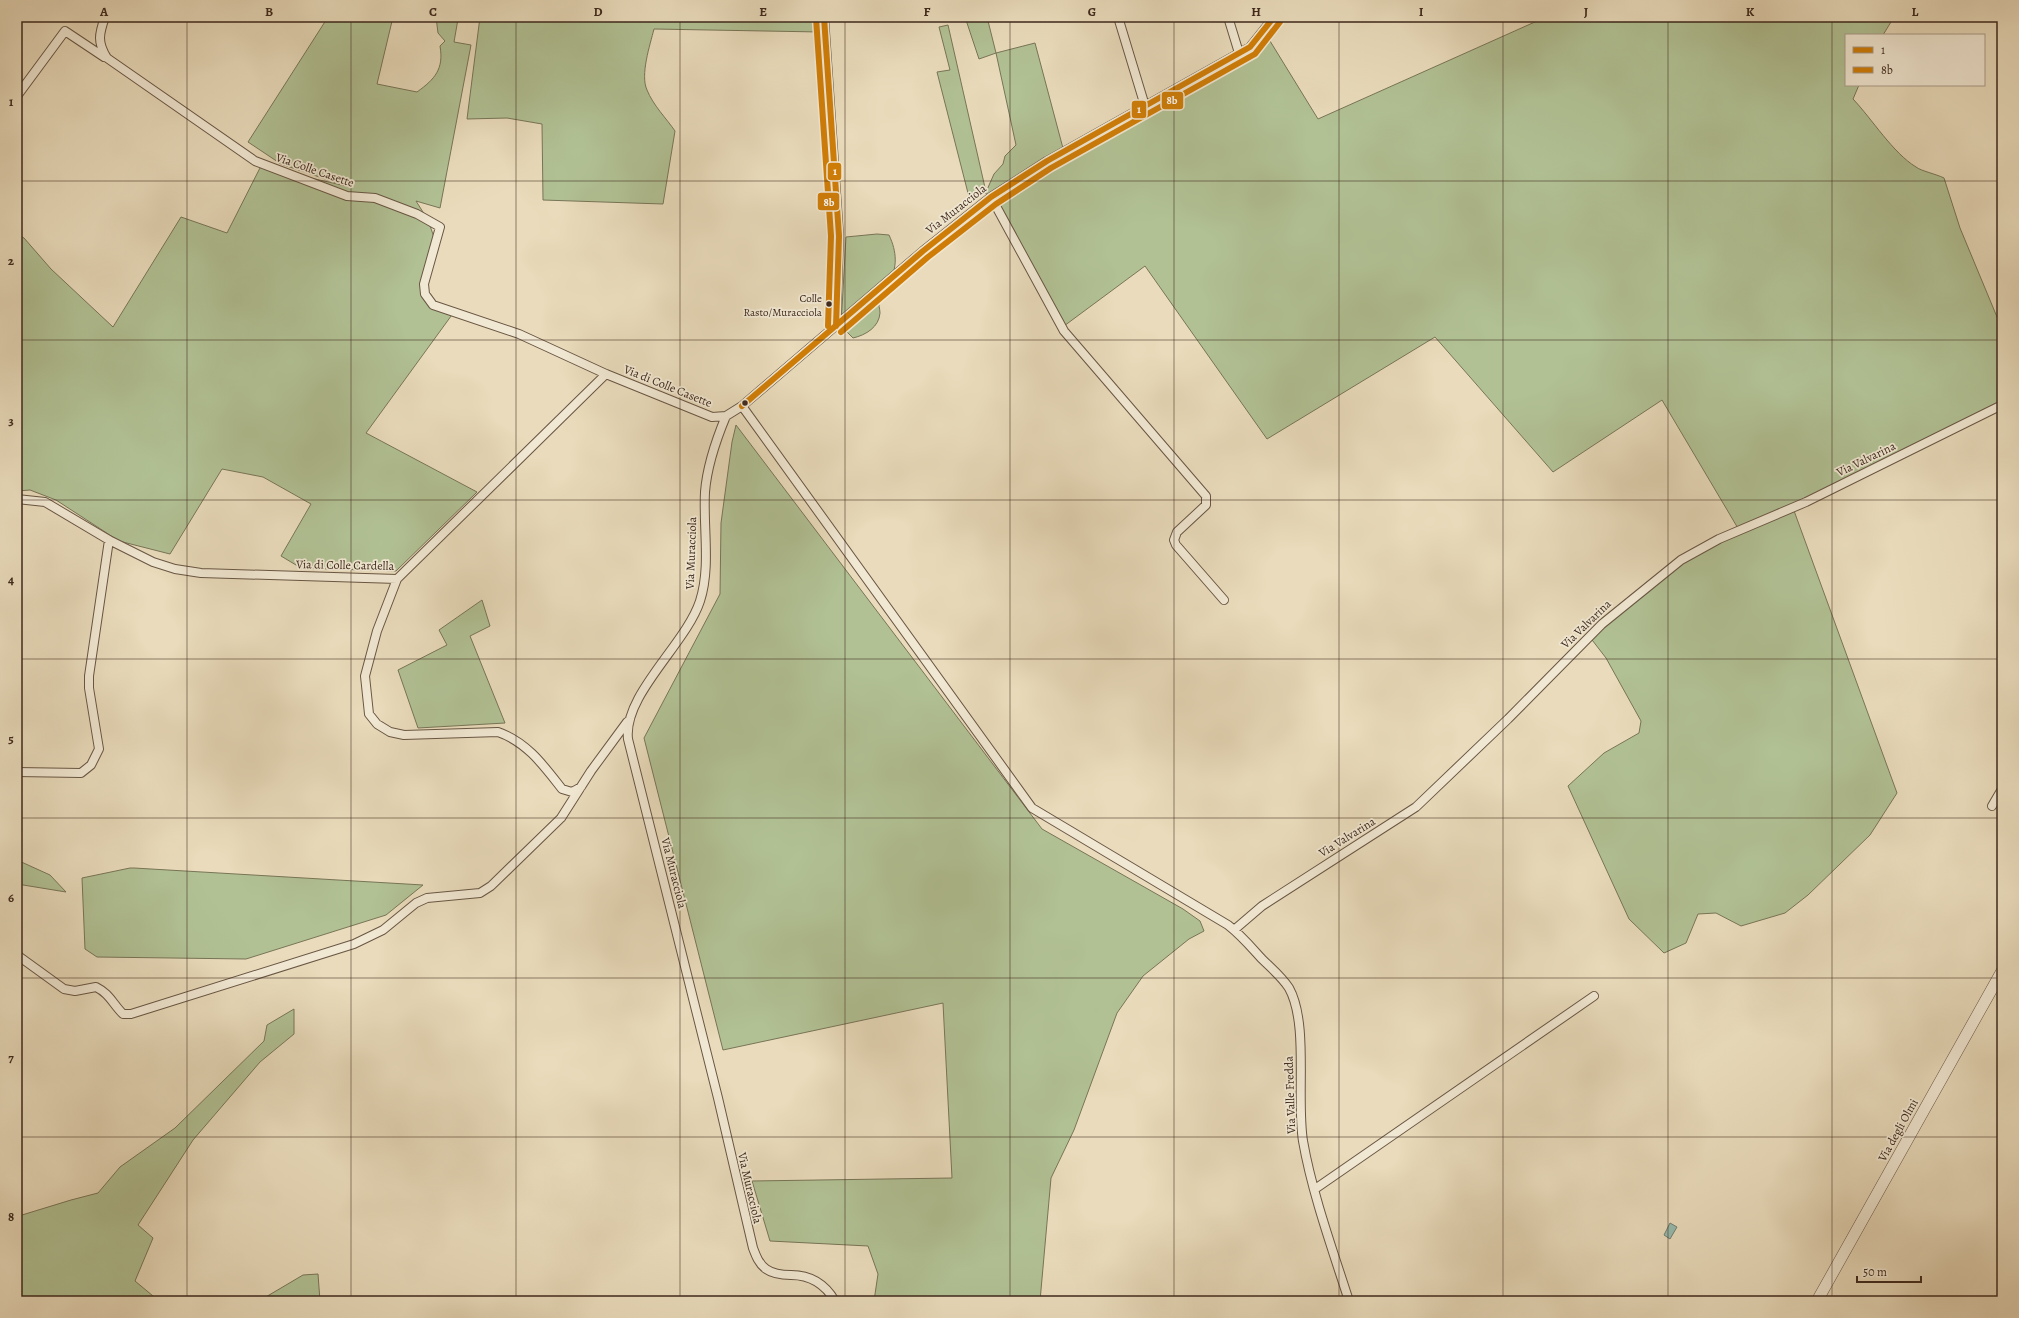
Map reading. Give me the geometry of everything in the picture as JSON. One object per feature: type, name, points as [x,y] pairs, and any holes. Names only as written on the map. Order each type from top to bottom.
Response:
[{"type":"street","points":[[105,17],[100,31],[100,47],[107,58]]},
{"type":"street","points":[[824,17],[839,236],[836,326]]},
{"type":"street","points":[[1118,17],[1145,106]]},
{"type":"street","points":[[1228,17],[1239,53]]},
{"type":"street","name":"Via Muracciola","points":[[742,406],[923,252],[991,197],[1047,161],[1250,47],[1274,17]]},
{"type":"street","name":"Via Colle Casette","points":[[17,96],[66,31],[255,161],[347,196],[375,198],[417,214],[440,228],[424,284],[425,294],[433,305],[520,334],[606,374]]},
{"type":"street","points":[[991,197],[1064,331],[1204,493],[1207,501],[1206,505],[1174,535],[1174,541],[1224,600]]},
{"type":"street","name":"Via di Colle Casette","points":[[606,374],[712,417],[726,416]]},
{"type":"street","name":"Via di Colle Cardella","points":[[17,499],[45,502],[109,540],[153,562],[188,572],[397,579],[606,374]]},
{"type":"street","name":"Via Valvarina","points":[[1234,930],[1262,906],[1416,807],[1508,719],[1608,618],[1681,560],[1714,541],[1806,502],[2002,405]]},
{"type":"street","points":[[726,416],[742,406]]},
{"type":"street","name":"Via Valle Fredda","points":[[742,406],[1032,808],[1234,930],[1286,985],[1292,996],[1300,1035],[1300,1097],[1302,1132],[1316,1189],[1349,1301]]},
{"type":"street","name":"Via Muracciola","points":[[726,416],[713,454],[705,492],[705,563],[700,602],[684,631],[639,698],[629,720],[627,730],[628,739],[718,1098],[753,1248],[759,1261],[767,1270],[776,1274],[802,1276],[813,1280],[826,1289],[835,1301]]},
{"type":"street","points":[[17,772],[81,773],[88,770],[96,757],[99,744],[89,688],[89,676],[109,540]]},
{"type":"street","points":[[397,579],[377,631],[365,676],[369,714],[377,724],[390,732],[404,735],[498,732],[508,736],[537,757],[555,778],[562,789],[572,792],[581,787]]},
{"type":"street","points":[[17,955],[64,989],[75,991],[96,987],[111,998],[123,1014],[131,1014],[354,944],[383,930],[416,903],[427,898],[480,893],[491,886],[561,818],[591,771],[629,720]]},
{"type":"street","points":[[1992,806],[2002,789]]},
{"type":"street","name":"Via degli Olmi","points":[[1817,1301],[2002,971]]},
{"type":"street","points":[[1316,1189],[1594,996]]},
{"type":"green space","points":[[328,17],[393,17],[377,84],[417,92],[429,83],[437,73],[441,61],[440,46],[445,41],[438,33],[436,17],[458,19],[454,42],[471,45],[440,208],[416,201],[428,220],[436,243],[424,284],[430,302],[454,312],[366,433],[477,492],[396,571],[301,568],[281,556],[311,504],[263,477],[222,469],[170,554],[119,541],[56,500],[30,490],[17,491],[17,234],[24,238],[51,269],[113,327],[181,217],[227,233],[262,164],[280,171],[346,186],[281,164],[248,142]]},
{"type":"green space","points":[[480,17],[819,17],[820,32],[654,29],[646,60],[645,84],[653,101],[675,131],[663,204],[543,200],[542,124],[507,118],[467,119]]},
{"type":"green space","points":[[965,17],[987,17],[996,53],[979,59]]},
{"type":"green space","points":[[1546,17],[1894,17],[1884,34],[1845,34],[1845,86],[1859,86],[1853,99],[1907,161],[1918,168],[1944,178],[1960,228],[2002,329],[2002,405],[1793,508],[1897,793],[1870,835],[1808,895],[1785,913],[1741,926],[1716,913],[1698,914],[1686,943],[1664,953],[1629,919],[1568,786],[1604,753],[1639,733],[1641,721],[1606,658],[1589,636],[1672,567],[1739,530],[1662,400],[1553,472],[1435,337],[1267,439],[1145,266],[1064,326],[991,197],[985,193],[969,197],[937,72],[950,70],[939,27],[948,25],[986,192],[994,174],[1003,164],[1005,156],[1016,145],[996,53],[1035,43],[1064,152],[1250,47],[1270,41],[1318,119]]},
{"type":"green space","points":[[877,234],[889,235],[892,241],[895,254],[894,272],[881,294],[879,303],[880,313],[877,322],[871,330],[863,335],[853,338],[841,326],[846,237]]},
{"type":"green space","points":[[736,425],[1042,829],[1183,909],[1200,921],[1204,931],[1189,939],[1143,976],[1117,1013],[1074,1130],[1051,1178],[1040,1301],[874,1301],[878,1274],[868,1246],[770,1241],[752,1181],[952,1178],[943,1003],[723,1050],[644,738],[720,594],[721,523],[732,442]]},
{"type":"green space","points":[[482,600],[490,626],[470,636],[505,723],[418,728],[398,670],[447,645],[439,630]]},
{"type":"green space","points":[[17,860],[50,875],[66,892],[17,884]]},
{"type":"green space","points":[[130,868],[423,885],[386,915],[246,959],[97,957],[85,949],[82,878]]},
{"type":"green space","points":[[294,1009],[294,1034],[260,1062],[193,1140],[138,1225],[153,1238],[135,1281],[159,1301],[17,1301],[17,1214],[22,1215],[98,1193],[120,1167],[175,1128],[264,1041],[267,1025]]},
{"type":"green space","points":[[318,1274],[320,1301],[259,1301],[303,1275]]},
{"type":"water","points":[[1670,1223],[1677,1227],[1670,1239],[1664,1235]]},
{"type":"transit line","name":"1","points":[[824,17],[839,236],[836,326]]},
{"type":"transit line","name":"1","points":[[742,406],[923,251],[991,197],[1047,161],[1250,47],[1274,17]]},
{"type":"transit line","name":"8b","points":[[816,18],[831,236],[828,326]]},
{"type":"transit line","name":"8b","points":[[841,332],[928,257],[996,204],[1051,168],[1255,54],[1280,22]]},
{"type":"place","name":"Colle Rasto/Muracciola","points":[[829,304]]}]
